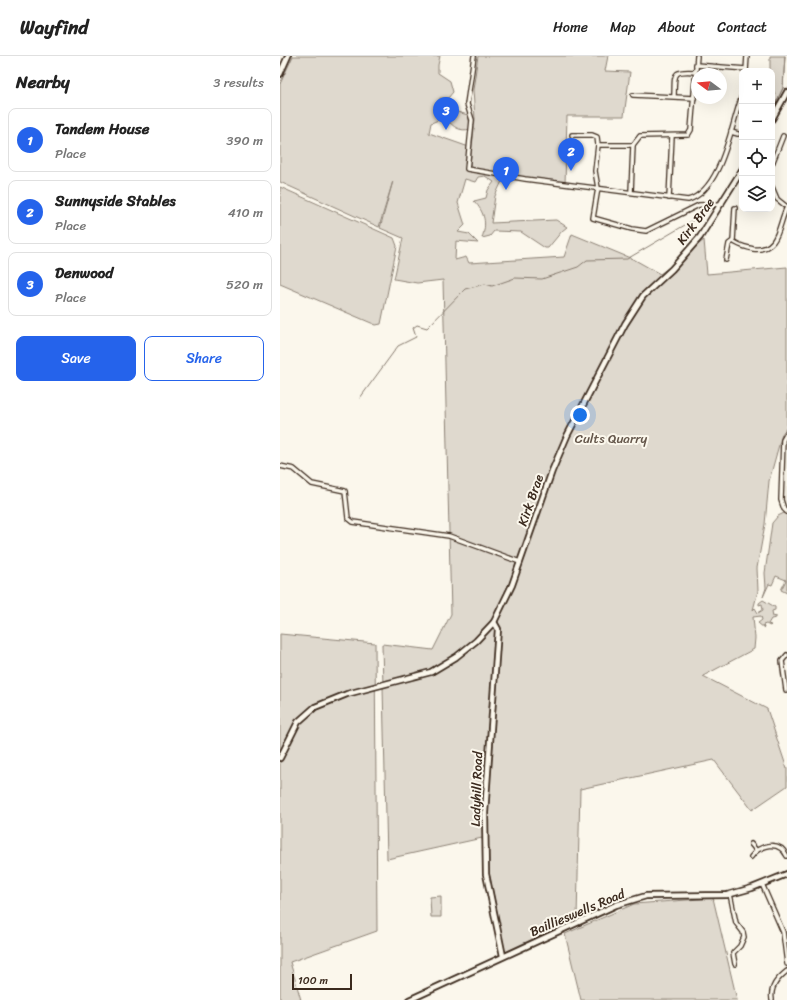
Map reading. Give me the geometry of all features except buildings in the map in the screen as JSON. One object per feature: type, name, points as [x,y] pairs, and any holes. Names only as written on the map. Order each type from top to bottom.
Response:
[{"type":"street","points":[[280,74],[288,56]]},
{"type":"street","points":[[474,56],[467,104],[472,120],[467,168],[530,180],[688,200],[699,196],[706,188],[722,159],[740,104]]},
{"type":"street","points":[[697,56],[696,65],[739,69]]},
{"type":"street","points":[[746,68],[747,56]]},
{"type":"street","points":[[674,96],[675,75],[680,71],[691,72]]},
{"type":"street","points":[[775,114],[787,92]]},
{"type":"street","points":[[633,95],[691,98]]},
{"type":"street","points":[[632,192],[633,145],[640,136],[686,136],[690,133],[693,104]]},
{"type":"street","points":[[731,132],[738,134]]},
{"type":"street","points":[[572,135],[592,135],[597,138],[598,145],[595,171],[598,188],[593,218],[632,229],[646,231],[699,204],[722,204]]},
{"type":"street","points":[[669,198],[672,136]]},
{"type":"street","points":[[775,156],[783,136]]},
{"type":"street","points":[[598,145],[633,145]]},
{"type":"street","name":"Kirk Brae","points":[[280,758],[298,722],[315,707],[347,694],[431,672],[456,657],[476,641],[494,622],[512,585],[552,471],[567,436],[625,324],[643,296],[672,269],[700,237],[739,175]]},
{"type":"street","points":[[733,241],[738,245],[757,249],[770,246],[777,237],[780,222],[787,207],[777,199],[775,194]]},
{"type":"street","points":[[726,260],[729,244],[733,241],[735,210],[730,212]]},
{"type":"street","points":[[787,433],[783,440],[781,500],[784,509],[787,512]]},
{"type":"street","points":[[280,466],[294,469],[312,484],[345,491],[348,518],[353,522],[449,536],[520,562]]},
{"type":"street","name":"Ladyhill Road","points":[[494,622],[498,629],[485,812],[486,874],[504,956]]},
{"type":"street","points":[[786,690],[782,661],[787,655]]},
{"type":"street","points":[[751,844],[756,850]]},
{"type":"street","points":[[751,857],[756,850],[764,846],[773,846],[784,850],[787,856]]},
{"type":"street","name":"Baillieswells Road","points":[[409,1000],[616,905],[646,896],[730,894],[787,874]]},
{"type":"street","points":[[762,884],[785,931],[787,964]]},
{"type":"street","points":[[730,894],[736,923],[743,932],[744,937],[740,946],[733,953],[735,964]]},
{"type":"street","points":[[772,1000],[771,994],[774,984],[787,972]]},
{"type":"shaded area","points":[[787,433],[787,512],[782,505],[784,438]]},
{"type":"green space","name":"Cults Quarry","points":[[293,56],[440,56],[438,73],[450,81],[453,92],[448,98],[440,98],[436,106],[436,112],[450,110],[468,115],[471,129],[460,129],[446,119],[441,119],[431,123],[429,133],[469,147],[470,165],[475,119],[473,90],[478,56],[608,56],[605,71],[630,72],[624,116],[567,116],[565,184],[505,175],[495,196],[491,223],[556,220],[567,227],[548,248],[545,248],[521,232],[494,231],[490,236],[482,238],[485,223],[484,218],[481,210],[474,201],[486,198],[488,190],[494,182],[485,176],[478,177],[475,182],[465,179],[458,203],[465,225],[458,232],[469,234],[478,243],[456,241],[455,260],[466,257],[469,263],[564,257],[572,234],[635,260],[660,274],[704,240],[707,274],[787,267],[787,427],[782,434],[769,481],[765,524],[757,568],[758,591],[753,610],[755,608],[758,613],[763,610],[762,604],[759,605],[759,603],[763,600],[775,607],[775,610],[772,611],[773,617],[776,616],[776,618],[771,619],[768,624],[771,625],[770,626],[766,624],[763,625],[764,628],[758,623],[762,620],[761,616],[753,617],[755,638],[754,649],[703,676],[767,709],[787,769],[787,786],[752,810],[714,760],[580,789],[577,918],[505,952],[482,838],[387,859],[382,644],[433,650],[451,614],[443,280],[417,283],[394,279],[403,238],[380,228],[393,181],[379,227],[280,182],[280,84]]},
{"type":"green space","points":[[770,56],[785,56],[783,88],[775,105],[775,68],[770,68]]},
{"type":"green space","points":[[280,187],[394,238],[397,246],[381,324],[376,325],[280,284]]},
{"type":"green space","points":[[787,513],[787,593],[781,590],[786,580],[776,576],[772,585],[769,584],[763,597],[766,588],[765,573],[772,523],[778,516]]},
{"type":"green space","points":[[280,634],[375,643],[377,931],[290,962],[301,1000],[280,1000]]},
{"type":"green space","points":[[441,896],[441,917],[431,917],[430,897]]},
{"type":"green space","points":[[713,898],[737,1000],[581,1000],[565,934],[634,904]]},
{"type":"waterway","points":[[775,105],[783,88],[785,56]]},
{"type":"waterway","points":[[724,195],[739,168]]},
{"type":"waterway","points":[[360,398],[398,346],[416,337],[413,328],[417,325],[427,328],[465,289],[485,284],[492,286],[515,278],[542,279],[578,267],[587,260],[627,259],[714,208]]},
{"type":"place","name":"Denwood","points":[[446,130]]},
{"type":"place","name":"Sunnyside Stables","points":[[571,171]]},
{"type":"place","name":"Tandem House","points":[[506,190]]}]
